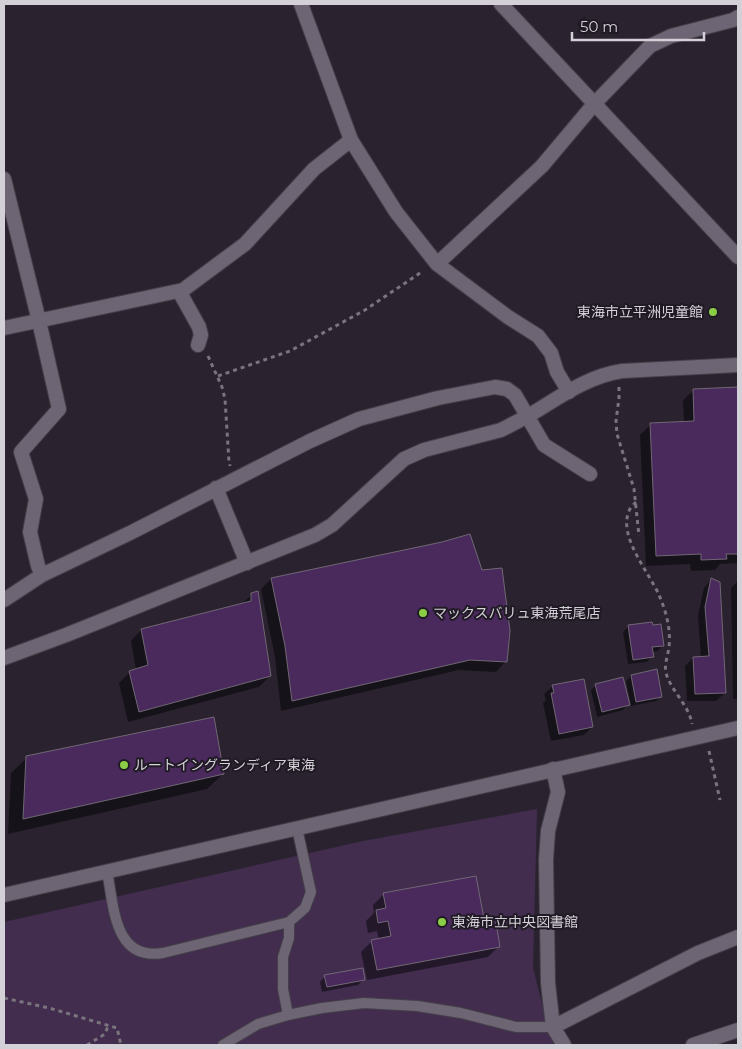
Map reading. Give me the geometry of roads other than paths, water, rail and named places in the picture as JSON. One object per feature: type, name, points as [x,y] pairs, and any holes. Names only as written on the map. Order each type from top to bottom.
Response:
[{"type":"street","points":[[301,4],[351,140],[396,212],[436,263],[508,317],[538,336],[551,353],[557,372],[569,392]]},
{"type":"street","points":[[501,4],[596,103],[738,257]]},
{"type":"street","points":[[436,263],[542,166],[596,103],[650,46],[671,36],[733,20],[738,17]]},
{"type":"street","points":[[4,328],[179,291],[245,244],[314,169],[351,140]]},
{"type":"street","points":[[4,179],[59,409],[21,452],[36,499],[30,532],[42,575]]},
{"type":"street","points":[[179,291],[199,328],[201,336],[198,343]]},
{"type":"street","points":[[4,658],[315,535],[332,524],[404,459],[424,450],[501,430],[595,378],[616,372],[738,365]]},
{"type":"street","points":[[4,600],[42,575],[132,532],[310,441],[359,419],[438,398],[495,387],[507,389],[515,395],[544,445],[590,474]]},
{"type":"street","points":[[216,488],[247,563]]},
{"type":"street","points":[[4,895],[738,728]]},
{"type":"street","points":[[553,770],[558,792],[548,831],[546,860],[548,983],[554,1027],[564,1045]]},
{"type":"street","points":[[554,1027],[698,953],[738,937]]},
{"type":"street","points":[[693,1045],[738,1032]]},
{"type":"lane","points":[[107,871],[121,933],[125,942],[143,954],[163,953],[289,922],[299,915],[305,908],[311,892],[297,828]]},
{"type":"lane","points":[[288,1015],[283,989],[283,957],[289,938],[289,922]]},
{"type":"lane","points":[[223,1045],[258,1024],[288,1015],[322,1008],[373,1004],[417,1006],[461,1013],[516,1027],[554,1027]]},
{"type":"place","name":"東海市立平洲児童館","points":[[713,312]]},
{"type":"place","name":"マックスバリュ東海荒尾店","points":[[423,613]]},
{"type":"place","name":"ルートイングランディア東海","points":[[124,765]]},
{"type":"place","name":"東海市立中央図書館","points":[[442,922]]}]
